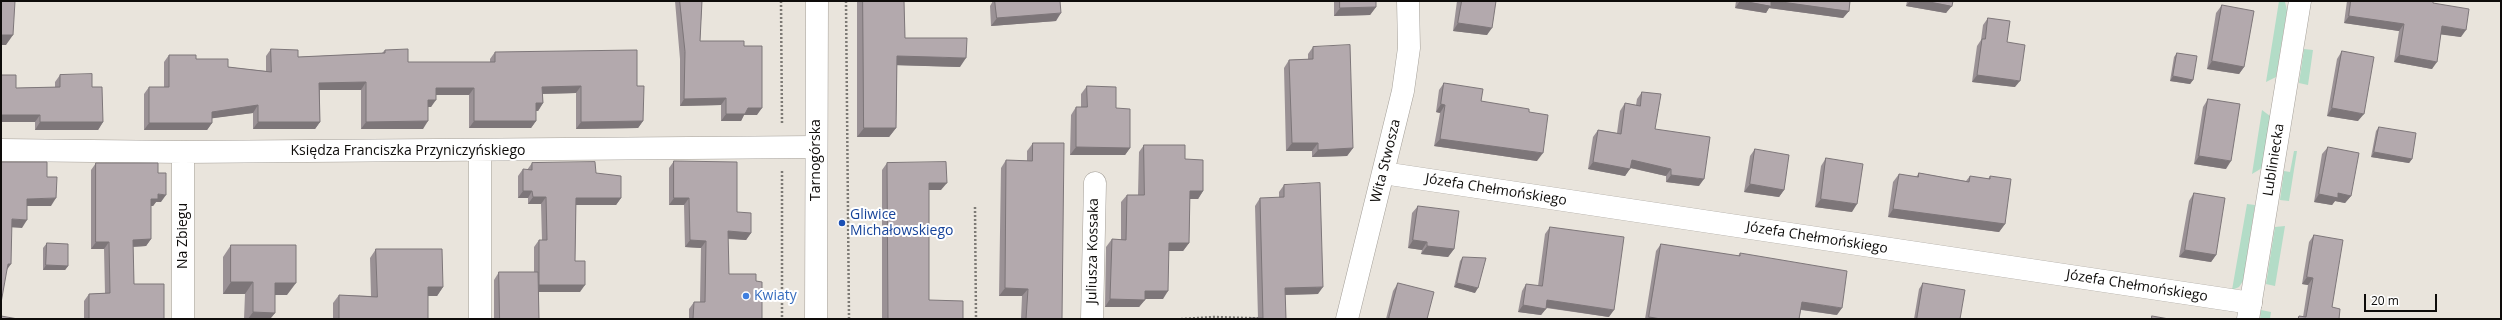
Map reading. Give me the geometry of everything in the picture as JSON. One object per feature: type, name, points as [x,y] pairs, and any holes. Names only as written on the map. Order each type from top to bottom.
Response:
[{"type":"street","name":"Tarnogórska","points":[[816,319],[817,1]]},
{"type":"street","name":"Wita Stwosza","points":[[1347,319],[1403,91],[1409,48],[1408,1]]},
{"type":"street","name":"Lubliniecka","points":[[2249,311],[2300,1]]},
{"type":"street","name":"Księdza Franciszka Przyniczyńskiego","points":[[1,150],[183,152],[480,151],[816,147]]},
{"type":"street","points":[[480,151],[480,319]]},
{"type":"street","name":"Na Zbiegu","points":[[183,152],[183,319]]},
{"type":"street","name":"Józefa Chełmońskiego","points":[[1383,173],[2249,311]]},
{"type":"street","name":"Juliusza Kossaka","points":[[1092,319],[1095,183]]},
{"type":"path","points":[[781,1],[782,127]]},
{"type":"path","points":[[846,1],[849,319]]},
{"type":"path","points":[[782,171],[782,319]]},
{"type":"path","points":[[975,207],[976,319]]},
{"type":"path","points":[[1181,319],[1213,317],[1280,319]]},
{"type":"green space","points":[[2279,1],[2285,2],[2287,10],[2276,77],[2266,82]]},
{"type":"green space","points":[[2304,49],[2313,50],[2308,85],[2299,83]]},
{"type":"green space","points":[[2262,110],[2270,116],[2262,168],[2252,174]]},
{"type":"green space","points":[[2294,151],[2297,151],[2289,201],[2280,200],[2284,171],[2290,172]]},
{"type":"green space","points":[[2247,204],[2255,205],[2243,281],[2239,287],[2232,290]]},
{"type":"green space","points":[[2285,226],[2275,286],[2266,284],[2275,227]]},
{"type":"green space","points":[[2261,310],[2271,312],[2270,319],[2260,319]]},
{"type":"building","points":[[1,1],[15,1],[13,35],[1,35]]},
{"type":"building","points":[[680,1],[702,1],[700,41],[744,41],[744,46],[762,46],[762,108],[748,108],[745,114],[726,114],[726,98],[684,99],[685,52]]},
{"type":"building","points":[[863,1],[904,1],[905,38],[967,38],[966,58],[897,56],[896,128],[864,128]]},
{"type":"building","points":[[995,1],[1060,1],[1061,13],[997,18]]},
{"type":"building","points":[[1340,1],[1376,1],[1376,7],[1340,8]]},
{"type":"building","points":[[1462,1],[1496,1],[1492,28],[1458,23]]},
{"type":"building","points":[[1743,1],[1771,1],[1771,6]]},
{"type":"building","points":[[1775,1],[1850,1],[1849,11]]},
{"type":"building","points":[[1925,1],[1953,1],[1952,6]]},
{"type":"building","points":[[2351,1],[2433,1],[2433,3],[2469,9],[2466,30],[2442,26],[2437,62],[2399,55],[2404,24],[2349,16]]},
{"type":"building","points":[[2222,5],[2254,11],[2244,67],[2212,61]]},
{"type":"building","points":[[1988,18],[2010,21],[2007,42],[2025,45],[2020,81],[1977,75],[1982,39],[1985,39]]},
{"type":"building","points":[[1350,45],[1353,148],[1318,150],[1318,143],[1292,143],[1289,60],[1313,59],[1313,47]]},
{"type":"building","points":[[271,49],[298,50],[298,57],[385,53],[385,50],[408,49],[408,62],[495,62],[495,52],[637,50],[637,86],[644,86],[643,121],[581,122],[581,86],[542,87],[543,103],[536,103],[536,121],[474,121],[474,88],[436,88],[436,100],[428,100],[428,121],[366,122],[366,82],[319,83],[320,122],[258,122],[258,105],[212,112],[212,123],[149,123],[149,87],[169,87],[169,55],[196,55],[196,59],[228,59],[228,67],[271,72]]},
{"type":"building","points":[[2342,51],[2374,57],[2364,114],[2332,108]]},
{"type":"building","points":[[2177,53],[2197,56],[2193,80],[2173,76]]},
{"type":"building","points":[[92,74],[92,87],[102,87],[103,122],[40,122],[40,115],[1,115],[1,75],[16,75],[16,88],[60,87],[60,75]]},
{"type":"building","points":[[1444,83],[1483,89],[1481,101],[1529,109],[1529,112],[1548,115],[1543,153],[1440,139],[1445,105],[1441,104]]},
{"type":"building","points":[[1087,86],[1116,87],[1116,108],[1130,109],[1130,148],[1076,147],[1076,107],[1087,107]]},
{"type":"building","points":[[1642,92],[1661,94],[1655,129],[1710,137],[1704,179],[1671,175],[1671,169],[1632,160],[1630,169],[1593,162],[1598,130],[1621,134],[1625,103],[1640,106]]},
{"type":"building","points":[[2208,99],[2240,104],[2231,161],[2199,156]]},
{"type":"building","points":[[2379,127],[2416,133],[2412,159],[2374,152]]},
{"type":"building","points":[[1033,143],[1064,143],[1062,319],[1026,319],[1028,289],[1005,288],[1006,160],[1032,161]]},
{"type":"building","points":[[1144,145],[1185,145],[1185,159],[1203,160],[1203,191],[1190,191],[1189,243],[1169,243],[1168,291],[1145,291],[1145,300],[1110,299],[1112,239],[1126,240],[1127,195],[1144,195]]},
{"type":"building","points":[[2328,147],[2359,153],[2351,196],[2338,193],[2338,198],[2319,194]]},
{"type":"building","points":[[1755,149],[1789,155],[1784,190],[1750,184]]},
{"type":"building","points":[[1826,158],[1863,164],[1857,204],[1821,199]]},
{"type":"building","points":[[674,161],[737,162],[737,212],[751,213],[751,233],[728,231],[729,274],[756,274],[756,281],[762,282],[762,319],[693,319],[694,302],[705,302],[706,241],[690,240],[689,198],[674,198]]},
{"type":"building","points":[[1,162],[47,162],[47,177],[57,177],[56,198],[27,199],[27,220],[12,219],[11,264],[8,264],[1,303]]},
{"type":"building","points":[[595,162],[596,173],[621,176],[621,198],[576,198],[575,261],[585,261],[585,285],[539,285],[539,240],[547,240],[546,197],[533,197],[532,191],[523,191],[523,169],[532,170],[532,163]]},
{"type":"building","points":[[946,162],[947,183],[929,183],[929,300],[963,301],[963,319],[888,319],[887,163]]},
{"type":"building","points":[[96,163],[158,163],[158,173],[166,173],[166,195],[158,194],[158,199],[151,199],[151,239],[133,240],[134,284],[164,284],[164,319],[89,319],[89,294],[110,293],[109,242],[96,242]]},
{"type":"building","points":[[1919,173],[1969,182],[1970,176],[1990,179],[1990,176],[2011,179],[2005,224],[1893,209],[1899,174],[1918,177]]},
{"type":"building","points":[[1320,183],[1323,287],[1285,288],[1286,319],[1249,319],[1263,318],[1260,198],[1284,197],[1284,185]]},
{"type":"building","points":[[2194,193],[2225,198],[2216,255],[2185,250]]},
{"type":"building","points":[[1418,206],[1459,211],[1454,249],[1427,246],[1427,242],[1413,240]]},
{"type":"building","points":[[1550,227],[1624,237],[1614,310],[1547,300],[1546,309],[1523,305],[1526,284],[1542,286]]},
{"type":"building","points":[[2314,235],[2343,240],[2332,307],[2340,309],[2339,319],[2298,319],[2299,316],[2306,317],[2313,278],[2307,277]]},
{"type":"building","points":[[47,243],[68,244],[68,266],[46,265]]},
{"type":"building","points":[[1661,244],[1740,256],[1740,253],[1847,271],[1842,308],[1802,302],[1799,319],[1661,319],[1649,317]]},
{"type":"building","points":[[231,245],[296,245],[296,283],[275,283],[275,313],[253,312],[253,282],[231,282]]},
{"type":"building","points":[[376,249],[442,249],[443,287],[428,287],[428,319],[339,319],[339,295],[377,297]]},
{"type":"building","points":[[1463,257],[1486,258],[1478,288],[1457,283]]},
{"type":"building","points":[[499,272],[538,272],[539,319],[500,319]]},
{"type":"building","points":[[1398,283],[1434,292],[1427,319],[1389,318]]},
{"type":"building","points":[[1923,283],[1965,290],[1960,319],[1917,319]]},
{"type":"building","points":[[1,316],[18,319],[1,319]]},
{"type":"building","points":[[2152,316],[2169,319],[2152,319]]},
{"type":"place","name":"Gliwice Michałowskiego","points":[[842,223]]},
{"type":"place","name":"Kwiaty","points":[[746,296]]}]
